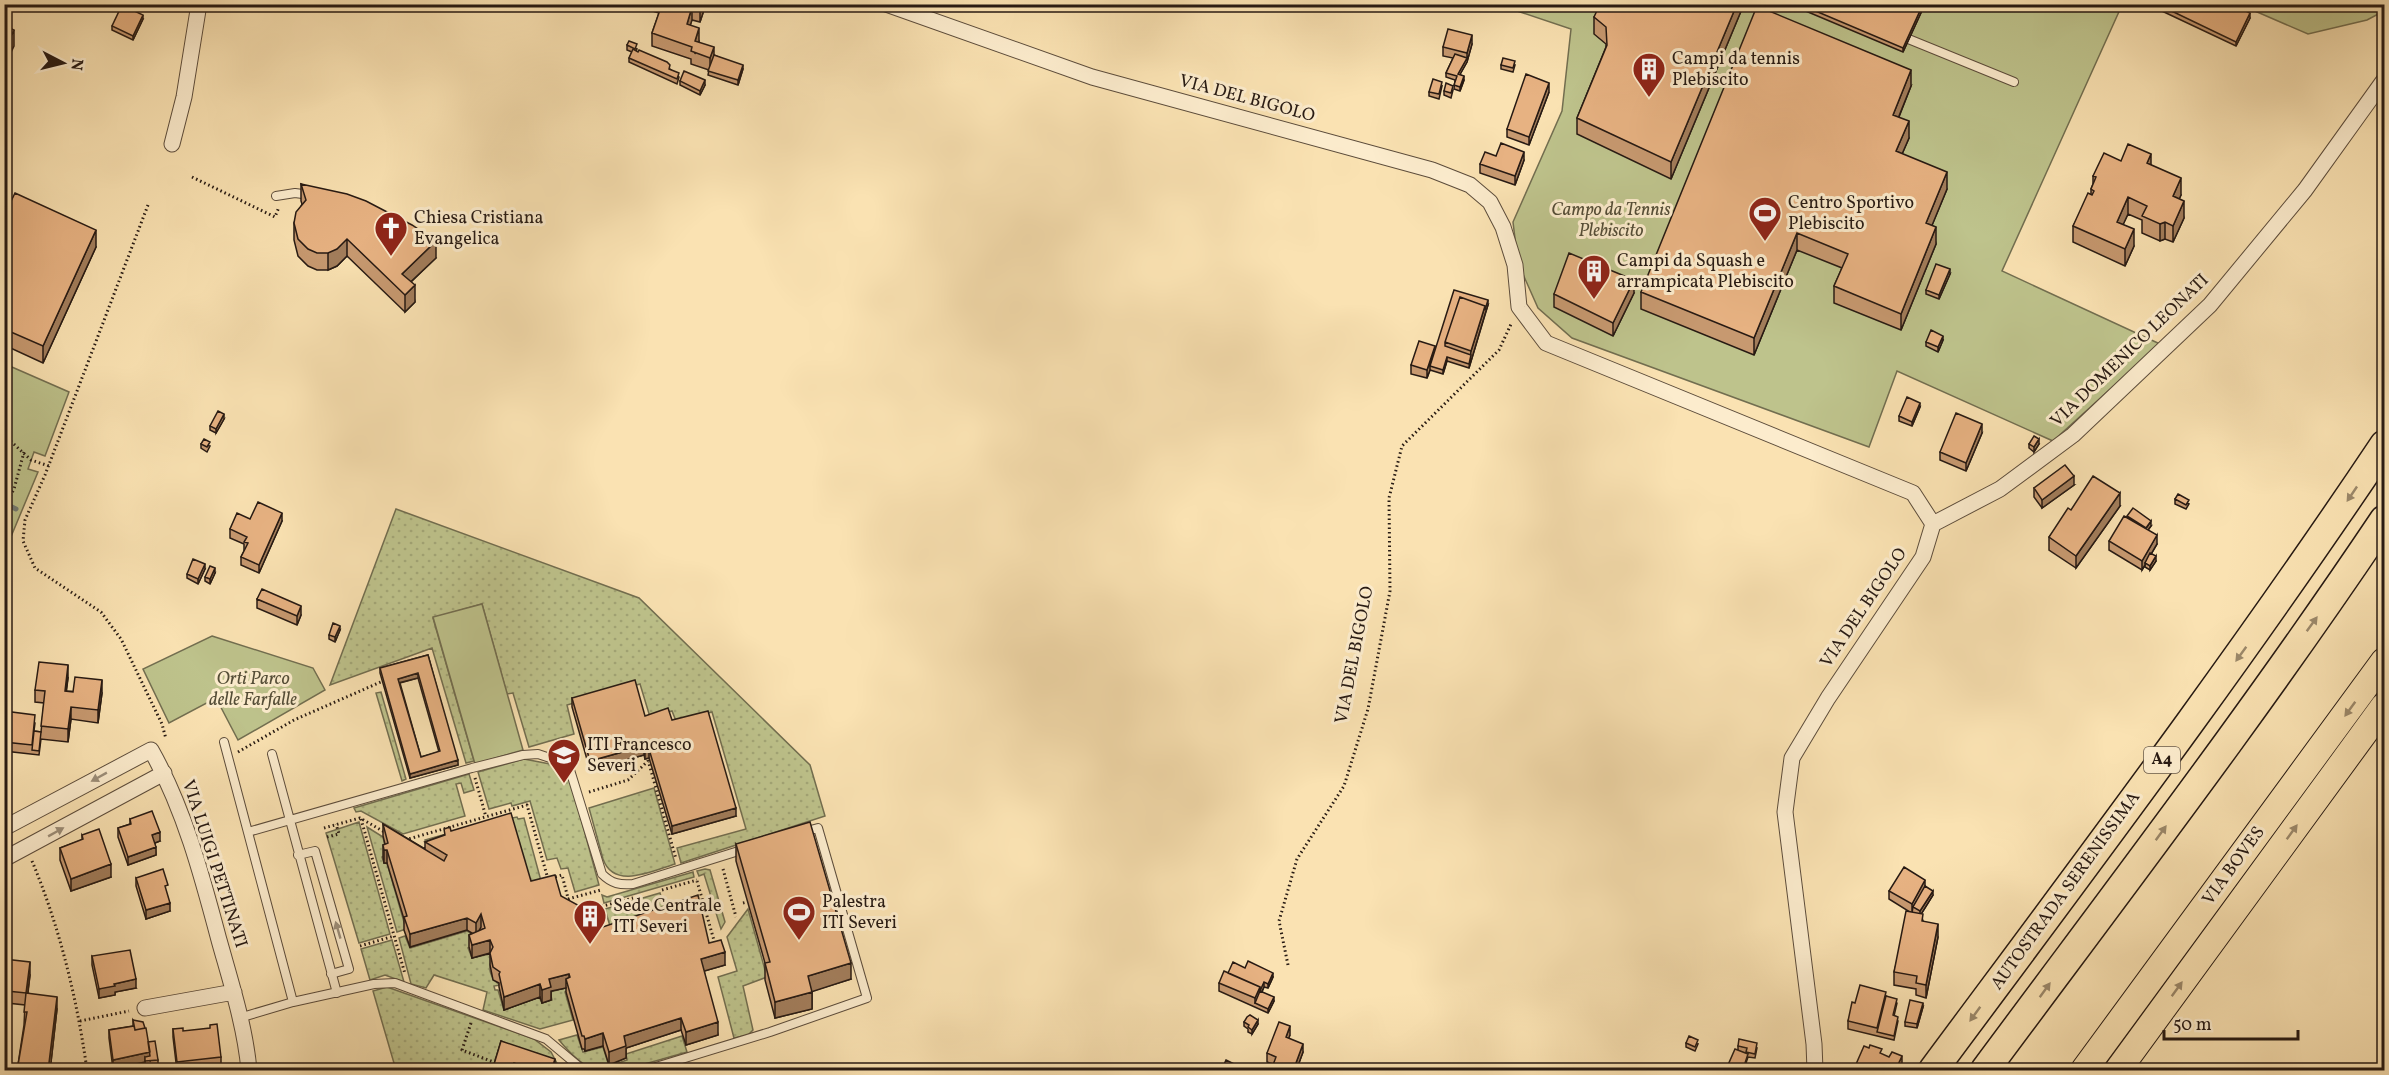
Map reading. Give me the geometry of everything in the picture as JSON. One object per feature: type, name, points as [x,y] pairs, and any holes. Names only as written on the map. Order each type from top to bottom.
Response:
[{"type":"highway","name":"AUTOSTRADA SERENISSIMA","points":[[1933,1071],[2238,658],[2385,445]]},
{"type":"highway","name":"A4","points":[[1986,1071],[2186,799],[2385,520]]},
{"type":"highway","name":"VIA BOVES","points":[[2084,1071],[2385,661]]},
{"type":"highway","name":"VIA BOVES","points":[[2118,1071],[2385,706]]},
{"type":"street","points":[[172,144],[184,97],[199,4]]},
{"type":"street","name":"VIA DEL BIGOLO","points":[[886,4],[1092,77],[1432,170],[1470,185],[1490,202],[1503,227],[1515,265],[1519,307]]},
{"type":"street","name":"VIA DOMENICO LEONATI","points":[[1933,524],[2000,489],[2073,435],[2210,304],[2305,190],[2385,80]]},
{"type":"street","points":[[1519,307],[1546,343],[1913,493],[1933,524]]},
{"type":"street","name":"VIA DEL BIGOLO","points":[[1815,1071],[1814,1044],[1785,812],[1792,758],[1828,698],[1923,557],[1933,524]]},
{"type":"street","name":"VIA LUIGI PETTINATI","points":[[4,828],[151,750],[164,773],[188,835],[234,992],[249,1071]]},
{"type":"street","points":[[4,859],[164,773]]},
{"type":"street","points":[[146,1008],[234,992]]},
{"type":"lane","points":[[1888,30],[2014,82]]},
{"type":"lane","points":[[279,198],[295,193],[312,196]]},
{"type":"lane","points":[[224,742],[293,1002]]},
{"type":"lane","points":[[272,754],[337,993]]},
{"type":"lane","points":[[248,832],[472,768],[523,755],[538,754],[554,759],[570,770],[602,874],[609,881],[620,885],[633,884],[752,847]]},
{"type":"lane","points":[[646,1071],[770,1032],[867,998],[818,828],[796,834]]},
{"type":"lane","points":[[298,855],[315,850],[349,969],[331,974]]},
{"type":"lane","points":[[239,1018],[293,1002],[374,984],[395,984],[546,1039],[583,1071]]},
{"type":"path","points":[[192,177],[275,217],[279,198]]},
{"type":"path","points":[[148,205],[49,466],[25,520],[23,541],[35,568],[101,612],[121,639],[162,724],[166,739]]},
{"type":"path","name":"VIA DEL BIGOLO","points":[[1288,965],[1279,921],[1297,859],[1344,786],[1368,709],[1389,591],[1389,498],[1402,446],[1499,350],[1519,307]]},
{"type":"path","points":[[4,435],[31,459],[49,466]]},
{"type":"path","points":[[4,508],[14,489],[24,453]]},
{"type":"path","points":[[228,757],[294,720],[383,681]]},
{"type":"path","points":[[579,795],[628,780],[649,759],[679,869]]},
{"type":"path","points":[[472,768],[486,817]]},
{"type":"path","points":[[409,847],[400,841],[526,805],[548,879],[562,875],[571,907]]},
{"type":"path","points":[[360,818],[407,988]]},
{"type":"path","points":[[324,828],[360,818],[390,835]]},
{"type":"path","points":[[327,837],[339,834],[336,824]]},
{"type":"path","points":[[719,856],[736,916]]},
{"type":"path","points":[[34,867],[58,933],[80,1021],[87,1071]]},
{"type":"path","points":[[697,880],[715,946]]},
{"type":"path","points":[[568,899],[620,885]]},
{"type":"path","points":[[360,946],[394,936]]},
{"type":"path","points":[[80,1021],[146,1008]]},
{"type":"path","points":[[474,1012],[462,1050],[497,1063]]},
{"type":"green space","points":[[2384,4],[2384,11],[2367,20],[2308,34],[2241,5]]},
{"type":"green space","name":"Centro Sportivo Plebiscito","points":[[1499,5],[2122,5],[2002,271],[2160,344],[2053,441],[1897,371],[1869,447],[1572,338],[1538,308],[1518,263],[1513,222],[1562,111],[1571,29]]},
{"type":"green space","points":[[5,364],[69,392],[45,456],[34,452],[28,469],[38,472],[5,551]]},
{"type":"green space","points":[[396,509],[639,598],[810,765],[825,816],[681,863],[677,848],[746,829],[712,712],[676,721],[672,711],[650,717],[640,684],[567,705],[574,734],[529,747],[513,693],[507,694],[482,604],[433,618],[474,761],[466,763],[432,648],[330,685]]},
{"type":"green space","points":[[482,604],[523,750],[475,764],[433,617]]},
{"type":"green space","name":"Orti Parco delle Farfalle","points":[[212,636],[313,668],[325,690],[238,740],[216,698],[169,723],[143,669]]},
{"type":"green space","points":[[381,692],[406,779],[402,781],[376,693]]},
{"type":"green space","points":[[524,759],[550,764],[566,762],[560,769],[568,777],[573,789],[599,885],[575,892],[568,868],[561,869],[557,858],[547,860],[530,801],[489,809],[478,772]]},
{"type":"green space","points":[[469,774],[474,790],[464,793],[461,783],[456,784],[465,816],[403,834],[361,811],[356,812],[354,808]]},
{"type":"green space","points":[[654,788],[675,864],[634,876],[616,874],[608,868],[603,859],[589,808]]},
{"type":"green space","points":[[506,817],[507,819],[524,818],[541,881],[529,884],[428,853],[425,840]]},
{"type":"green space","points":[[359,822],[390,934],[359,943],[326,833]]},
{"type":"green space","points":[[367,827],[383,837],[387,856],[382,857],[384,863],[387,863],[406,929],[397,932]]},
{"type":"green space","points":[[710,870],[725,922],[721,929],[704,874],[699,876],[697,871]]},
{"type":"green space","points":[[693,872],[694,877],[604,903],[602,895],[607,897]]},
{"type":"green space","points":[[660,893],[667,916],[612,933],[605,909]]},
{"type":"green space","points":[[748,909],[767,977],[743,986],[753,1030],[748,1035],[734,1038],[718,977],[737,971],[727,937]]},
{"type":"green space","points":[[481,928],[484,941],[468,948],[472,958],[490,954],[491,974],[500,985],[494,986],[495,990],[498,990],[504,1010],[539,997],[542,1003],[552,1000],[550,992],[569,987],[569,990],[565,992],[573,1020],[540,1029],[483,1010],[487,992],[434,975],[426,988],[411,984],[399,938],[405,936],[410,948],[467,931],[476,936]]},
{"type":"green space","points":[[392,940],[404,982],[385,975],[370,980],[361,949]]},
{"type":"green space","points":[[387,987],[534,1039],[551,1052],[559,1067],[494,1070],[396,1070],[373,991]]},
{"type":"green space","points":[[577,1035],[583,1052],[603,1047],[609,1066],[627,1060],[626,1054],[682,1036],[687,1052],[628,1068],[595,1070],[580,1061],[559,1040]]},
{"type":"building","points":[[662,4],[701,4],[700,10],[692,7],[687,24],[699,28],[695,41],[714,47],[710,58],[691,51],[692,47],[652,33]]},
{"type":"building","name":"Campi da tennis Plebiscito","points":[[1600,4],[1737,4],[1671,162],[1577,118],[1607,45],[1606,27],[1594,17]]},
{"type":"building","points":[[1799,4],[1923,4],[1903,48]]},
{"type":"building","points":[[2157,4],[2231,4],[2250,13],[2236,42]]},
{"type":"building","points":[[122,5],[143,15],[133,36],[112,26]]},
{"type":"building","points":[[1757,6],[1911,70],[1893,115],[1909,121],[1896,151],[1947,172],[1926,223],[1936,227],[1901,314],[1834,286],[1848,254],[1797,233],[1754,338],[1641,292]]},
{"type":"building","points":[[4,25],[14,30],[4,50]]},
{"type":"building","points":[[1448,29],[1472,35],[1467,53],[1443,47]]},
{"type":"building","points":[[629,41],[637,44],[635,49],[627,45]]},
{"type":"building","points":[[633,49],[667,62],[670,65],[669,69],[679,73],[677,79],[629,58]]},
{"type":"building","points":[[1455,54],[1467,58],[1458,74],[1464,76],[1460,87],[1454,85],[1457,76],[1446,73]]},
{"type":"building","points":[[714,55],[743,65],[738,80],[708,71]]},
{"type":"building","points":[[1503,58],[1515,61],[1513,68],[1501,65]]},
{"type":"building","points":[[684,71],[705,80],[700,91],[680,81]]},
{"type":"building","points":[[1526,74],[1549,83],[1529,137],[1507,129]]},
{"type":"building","points":[[1433,79],[1442,82],[1439,94],[1429,92]]},
{"type":"building","points":[[1446,83],[1453,86],[1451,93],[1444,91]]},
{"type":"building","points":[[1501,143],[1524,152],[1515,176],[1480,164],[1485,152],[1496,156]]},
{"type":"building","points":[[2128,144],[2151,154],[2147,163],[2181,178],[2173,196],[2184,201],[2173,226],[2165,222],[2160,224],[2142,216],[2147,206],[2128,197],[2117,222],[2134,229],[2125,249],[2073,226],[2088,193],[2092,195],[2094,191],[2091,189],[2096,177],[2093,176],[2104,153],[2121,161]]},
{"type":"building","name":"Chiesa Cristiana Evangelica","points":[[301,184],[347,194],[366,201],[412,225],[436,241],[402,274],[415,285],[405,295],[347,239],[337,249],[328,253],[317,253],[308,249],[298,239],[294,223],[296,212],[306,200]]},
{"type":"building","points":[[15,193],[96,230],[43,346],[4,329],[4,216]]},
{"type":"building","name":"Campi da Squash e arrampicata Plebiscito","points":[[1569,253],[1634,280],[1613,323],[1554,294]]},
{"type":"building","points":[[1936,264],[1950,269],[1939,295],[1926,290]]},
{"type":"building","points":[[1454,290],[1488,300],[1485,310],[1485,306],[1460,297],[1445,346],[1471,355],[1469,364],[1447,357],[1443,370],[1430,366]]},
{"type":"building","points":[[1460,297],[1485,306],[1471,351],[1445,342]]},
{"type":"building","points":[[1931,330],[1943,336],[1938,347],[1926,342]]},
{"type":"building","points":[[1419,341],[1435,346],[1427,370],[1411,365]]},
{"type":"building","points":[[1907,397],[1920,403],[1912,422],[1899,416]]},
{"type":"building","points":[[218,411],[224,414],[216,429],[210,426]]},
{"type":"building","points":[[1956,413],[1982,424],[1966,463],[1940,452]]},
{"type":"building","points":[[2034,436],[2039,439],[2034,447],[2029,444]]},
{"type":"building","points":[[204,439],[210,442],[207,447],[201,444]]},
{"type":"building","points":[[2065,465],[2074,476],[2042,500],[2034,488]]},
{"type":"building","points":[[2093,476],[2120,493],[2076,556],[2049,537],[2068,508],[2071,510]]},
{"type":"building","points":[[2178,494],[2189,500],[2186,505],[2175,499]]},
{"type":"building","points":[[258,502],[282,513],[259,565],[241,557],[248,543],[244,542],[247,537],[230,529],[237,513],[250,519]]},
{"type":"building","points":[[2133,508],[2151,521],[2146,528],[2127,516]]},
{"type":"building","points":[[2124,516],[2157,535],[2142,561],[2109,541]]},
{"type":"building","points":[[2150,553],[2156,556],[2150,566],[2145,563]]},
{"type":"building","points":[[193,559],[205,564],[198,579],[187,574]]},
{"type":"building","points":[[210,566],[215,568],[210,579],[205,577]]},
{"type":"building","points":[[262,589],[301,606],[297,616],[257,599]]},
{"type":"building","points":[[333,623],[340,626],[335,637],[329,635]]},
{"type":"building","points":[[428,655],[458,760],[410,774],[380,668]],"holes":[[[418,673],[440,751],[421,757],[398,679]]]},
{"type":"building","points":[[39,662],[68,665],[65,691],[73,692],[75,677],[102,680],[98,710],[71,707],[68,729],[41,726],[45,691],[35,690]]},
{"type":"building","points":[[635,680],[645,716],[668,708],[672,720],[708,711],[736,808],[672,826],[649,749],[645,751],[644,746],[590,761],[572,698]]},
{"type":"building","points":[[4,711],[35,715],[32,745],[4,742]]},
{"type":"building","points":[[34,731],[41,732],[39,751],[32,750]]},
{"type":"building","points":[[152,811],[160,832],[152,835],[156,847],[128,857],[118,828],[131,824],[130,819]]},
{"type":"building","name":"Sede Centrale ITI Severi","points":[[511,813],[531,881],[555,875],[561,896],[585,909],[579,921],[594,930],[698,895],[709,943],[721,940],[725,952],[701,959],[718,1022],[686,1032],[681,1018],[624,1036],[626,1046],[609,1052],[603,1033],[585,1039],[582,1036],[566,979],[570,977],[569,974],[549,979],[551,987],[542,990],[540,984],[504,997],[500,972],[493,967],[490,953],[493,947],[490,940],[472,945],[469,935],[485,928],[481,914],[476,923],[467,918],[410,934],[404,917],[407,916],[387,850],[384,850],[383,845],[388,843],[383,824],[444,861],[447,855],[425,842],[445,835],[444,829],[450,827],[451,831]]},
{"type":"building","name":"Palestra ITI Severi","points":[[810,822],[851,963],[808,976],[812,992],[775,1002],[765,963],[770,962],[736,844]]},
{"type":"building","points":[[99,829],[111,864],[71,879],[60,848],[83,839],[82,835]]},
{"type":"building","points":[[1904,867],[1925,880],[1912,904],[1889,891]]},
{"type":"building","points":[[163,869],[170,903],[146,910],[136,878]]},
{"type":"building","points":[[1925,886],[1933,891],[1920,911],[1913,907]]},
{"type":"building","points":[[1906,911],[1923,914],[1922,921],[1938,924],[1926,985],[1916,983],[1917,976],[1894,972]]},
{"type":"building","points":[[130,950],[136,979],[99,989],[92,956]]},
{"type":"building","points":[[4,959],[30,962],[26,993],[7,991],[4,987]]},
{"type":"building","points":[[1248,961],[1273,973],[1268,984],[1264,982],[1260,991],[1260,987],[1228,973],[1233,962],[1245,968]]},
{"type":"building","points":[[1224,971],[1260,987],[1255,998],[1219,983]]},
{"type":"building","points":[[1860,985],[1886,992],[1877,1028],[1848,1021],[1852,1002],[1855,1003]]},
{"type":"building","points":[[1260,991],[1274,997],[1268,1009],[1255,1003]]},
{"type":"building","points":[[26,993],[57,997],[48,1071],[17,1071],[27,1012],[24,1012]]},
{"type":"building","points":[[1886,996],[1897,999],[1893,1015],[1898,1017],[1894,1036],[1877,1032]]},
{"type":"building","points":[[1910,1000],[1923,1003],[1917,1024],[1905,1022]]},
{"type":"building","points":[[1250,1015],[1258,1020],[1252,1030],[1244,1022]]},
{"type":"building","points":[[133,1020],[143,1022],[145,1028],[135,1030]]},
{"type":"building","points":[[1279,1022],[1290,1026],[1286,1037],[1303,1044],[1293,1071],[1280,1071],[1281,1068],[1273,1065],[1276,1057],[1267,1053]]},
{"type":"building","points":[[217,1024],[221,1057],[177,1062],[173,1029],[183,1028],[183,1031],[210,1028],[210,1025]]},
{"type":"building","points":[[134,1026],[135,1030],[146,1028],[150,1052],[113,1060],[109,1030]]},
{"type":"building","points":[[1689,1036],[1698,1040],[1695,1047],[1686,1043]]},
{"type":"building","points":[[1739,1039],[1757,1043],[1755,1054],[1746,1052],[1747,1048],[1738,1046]]},
{"type":"building","points":[[155,1041],[158,1060],[145,1061],[145,1057],[150,1056],[148,1042]]},
{"type":"building","points":[[501,1041],[555,1059],[551,1071],[520,1071],[522,1066],[514,1063],[512,1071],[492,1071]]},
{"type":"building","points":[[1870,1045],[1882,1049],[1880,1053],[1889,1057],[1892,1052],[1902,1056],[1895,1071],[1885,1067],[1883,1071],[1853,1071],[1864,1046],[1869,1048]]},
{"type":"building","points":[[1735,1049],[1748,1054],[1745,1071],[1728,1065]]},
{"type":"building","points":[[1226,1060],[1248,1071],[1221,1071]]},
{"type":"building","points":[[1632,1065],[1647,1070],[1630,1071]]},
{"type":"waterway","points":[[4,503],[16,509]]},
{"type":"place","name":"Campi da tennis Plebiscito","points":[[1649,98]]},
{"type":"place","name":"Centro Sportivo Plebiscito","points":[[1765,242]]},
{"type":"place","name":"Chiesa Cristiana Evangelica","points":[[391,257]]},
{"type":"place","name":"Campi da Squash e arrampicata Plebiscito","points":[[1594,300]]},
{"type":"place","name":"ITI Francesco Severi","points":[[564,784]]},
{"type":"place","name":"Palestra ITI Severi","points":[[799,941]]},
{"type":"place","name":"Sede Centrale ITI Severi","points":[[590,945]]},
{"type":"park label","name":"Campo da Tennis Plebiscito","points":[[1611,220]]}]
